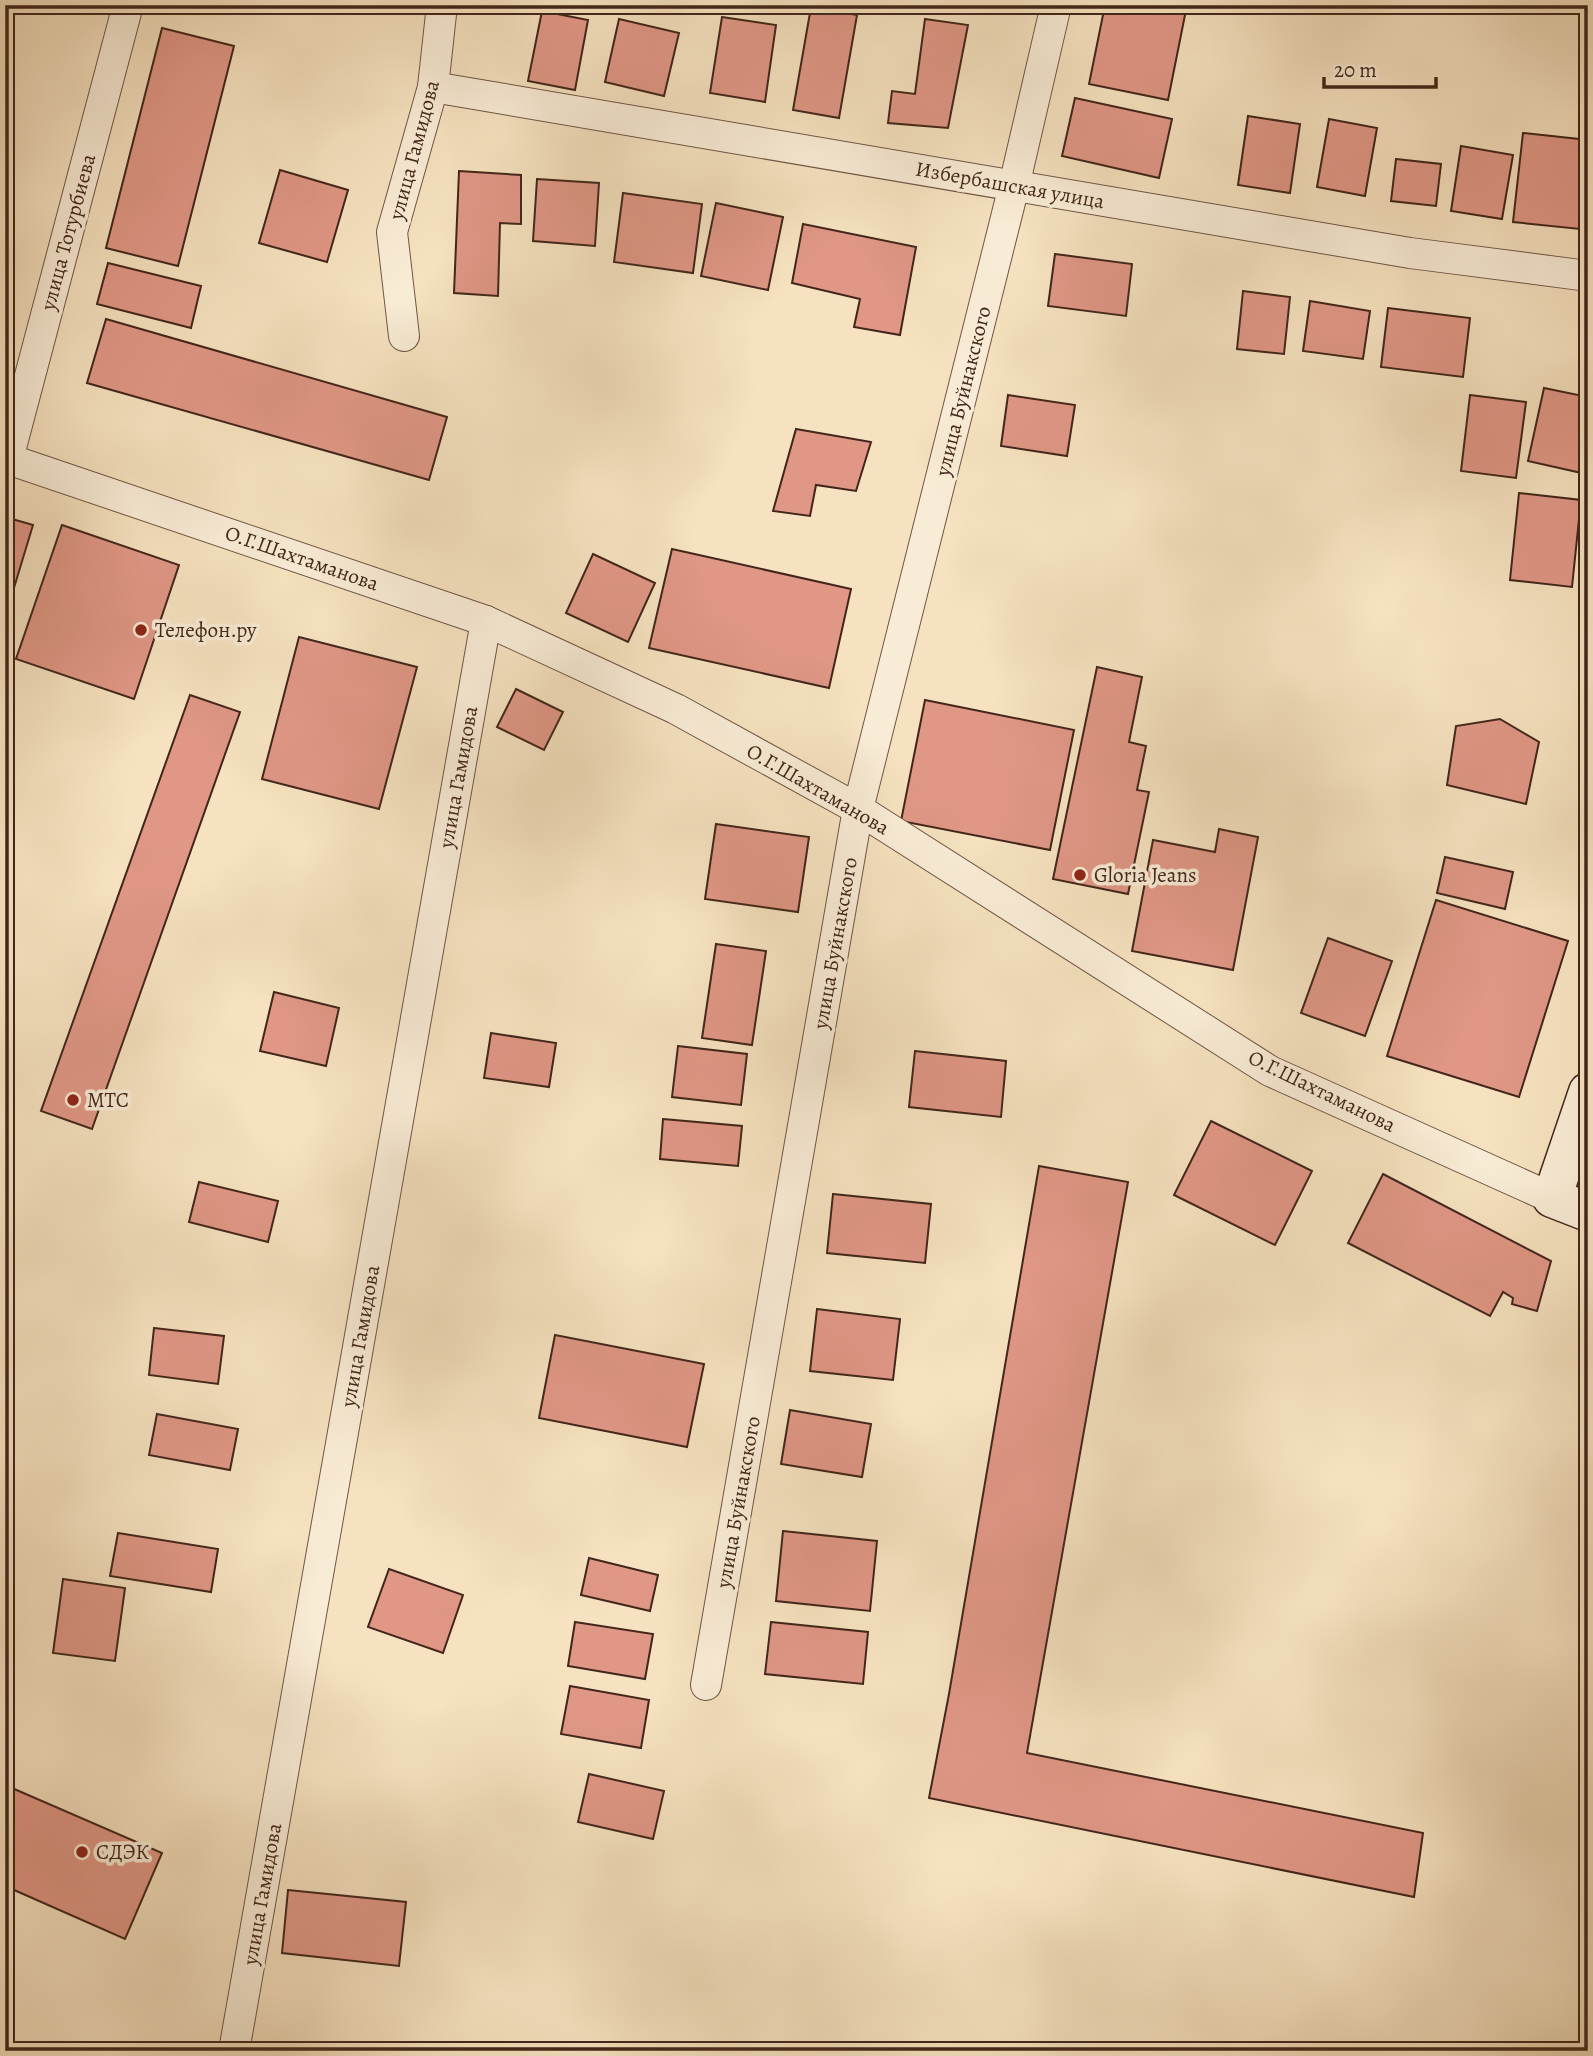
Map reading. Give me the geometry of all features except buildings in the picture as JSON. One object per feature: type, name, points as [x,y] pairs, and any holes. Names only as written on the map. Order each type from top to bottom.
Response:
[{"type":"main road","points":[[1552,1198],[1588,1093]]},
{"type":"main road","name":"О.Г.Шахтаманова","points":[[1552,1198],[1588,1212]]},
{"type":"street","name":"улица Тотурбиева","points":[[7,458],[128,5]]},
{"type":"street","name":"улица Гамидова","points":[[404,336],[392,232],[433,87],[442,5]]},
{"type":"street","name":"улица Буйнакского","points":[[706,1685],[858,809],[1014,186],[1056,5]]},
{"type":"street","name":"Избербашская улица","points":[[433,87],[1410,253],[1588,276]]},
{"type":"street","name":"О.Г.Шахтаманова","points":[[7,458],[486,621],[676,709],[858,809],[1270,1070],[1552,1198]]},
{"type":"street","name":"улица Гамидова","points":[[234,2051],[486,621]]},
{"type":"place","name":"Телефон.ру","points":[[141,630]]},
{"type":"place","name":"Gloria Jeans","points":[[1080,875]]},
{"type":"place","name":"МТС","points":[[73,1100]]},
{"type":"place","name":"СДЭК","points":[[82,1852]]}]
